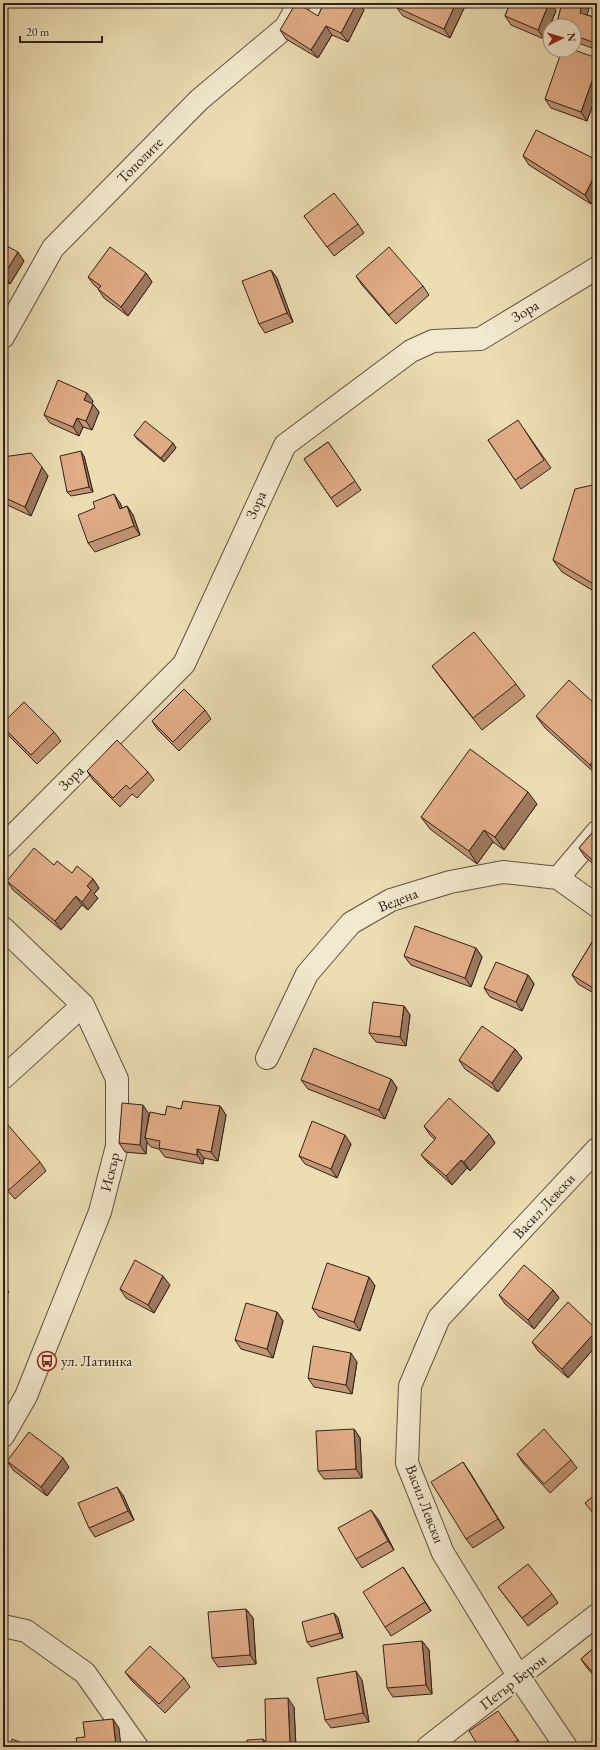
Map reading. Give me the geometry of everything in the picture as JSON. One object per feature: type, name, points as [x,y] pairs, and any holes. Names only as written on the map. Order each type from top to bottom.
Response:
[{"type":"street","name":"Тополите","points":[[3,337],[53,248],[199,100],[286,27],[299,3]]},
{"type":"street","name":"Зора","points":[[3,846],[184,664],[284,445],[411,351],[433,341],[480,339],[597,268]]},
{"type":"street","points":[[558,878],[597,832]]},
{"type":"street","name":"Ведена","points":[[267,1058],[307,974],[350,923],[391,900],[450,882],[503,872],[558,878],[597,906]]},
{"type":"street","name":"Искър","points":[[3,928],[83,1005],[117,1079],[117,1146],[100,1212],[26,1396],[3,1436]]},
{"type":"street","points":[[3,1078],[83,1005]]},
{"type":"street","name":"Васил Левски","points":[[566,1747],[519,1677],[443,1553],[407,1463],[410,1386],[439,1318],[597,1149]]},
{"type":"street","name":"Петър Берон","points":[[428,1747],[597,1615]]},
{"type":"street","points":[[3,1626],[26,1631],[85,1673],[137,1747]]},
{"type":"building","points":[[296,3],[318,16],[324,3],[357,3],[341,33],[326,26],[311,50],[280,30]]},
{"type":"building","points":[[398,3],[456,3],[444,29],[396,7]]},
{"type":"building","points":[[510,3],[549,3],[538,30],[505,16]]},
{"type":"building","points":[[562,3],[582,3],[580,13],[597,18],[597,44],[582,38],[582,18],[558,18]]},
{"type":"building","points":[[582,53],[597,58],[597,67],[581,112],[545,99],[559,58],[582,58]]},
{"type":"building","points":[[536,130],[597,160],[597,170],[585,195],[523,156]]},
{"type":"building","points":[[334,193],[358,224],[327,247],[304,216]]},
{"type":"building","points":[[3,244],[18,252],[4,275],[3,275]]},
{"type":"building","points":[[110,247],[146,273],[121,307],[98,289],[101,286],[88,277]]},
{"type":"building","points":[[389,247],[423,286],[389,315],[356,276]]},
{"type":"building","points":[[271,270],[287,313],[259,324],[242,281]]},
{"type":"building","points":[[58,380],[87,393],[84,400],[93,404],[86,421],[77,418],[73,427],[44,415]]},
{"type":"building","points":[[518,420],[544,460],[515,480],[488,440]]},
{"type":"building","points":[[145,421],[173,443],[161,458],[134,435]]},
{"type":"building","points":[[328,442],[355,481],[331,498],[304,459]]},
{"type":"building","points":[[81,451],[89,487],[67,492],[60,456]]},
{"type":"building","points":[[31,453],[42,467],[25,507],[3,497],[3,457]]},
{"type":"building","points":[[597,484],[597,586],[553,560],[575,489]]},
{"type":"building","points":[[114,494],[120,509],[127,506],[134,526],[88,543],[78,515],[95,508],[93,502]]},
{"type":"building","points":[[474,632],[516,684],[473,718],[432,666]]},
{"type":"building","points":[[569,680],[597,706],[597,757],[590,765],[536,716]]},
{"type":"building","points":[[184,689],[205,710],[173,742],[152,721]]},
{"type":"building","points":[[24,702],[54,732],[31,755],[3,727],[3,723]]},
{"type":"building","points":[[117,740],[148,772],[130,789],[126,785],[113,798],[87,771]]},
{"type":"building","points":[[470,749],[528,792],[495,837],[484,830],[469,851],[421,817]]},
{"type":"building","points":[[597,827],[597,864],[579,848]]},
{"type":"building","points":[[34,848],[54,865],[57,861],[72,873],[77,866],[93,879],[87,886],[91,890],[82,902],[76,896],[55,921],[7,881]]},
{"type":"building","points":[[415,926],[476,948],[465,978],[404,956]]},
{"type":"building","points":[[597,934],[597,984],[593,988],[572,975]]},
{"type":"building","points":[[496,962],[528,975],[516,1002],[484,988]]},
{"type":"building","points":[[597,997],[597,1006],[593,1002]]},
{"type":"building","points":[[373,1002],[404,1006],[400,1037],[369,1033]]},
{"type":"building","points":[[482,1026],[515,1049],[492,1083],[459,1060]]},
{"type":"building","points":[[314,1048],[391,1079],[379,1110],[301,1080]]},
{"type":"building","points":[[449,1098],[489,1134],[464,1162],[461,1160],[446,1176],[421,1155],[436,1138],[424,1126]]},
{"type":"building","points":[[183,1101],[220,1106],[211,1152],[197,1149],[197,1155],[159,1148],[160,1141],[145,1138],[150,1112],[165,1115],[167,1106],[181,1109]]},
{"type":"building","points":[[122,1103],[143,1105],[140,1145],[119,1143]]},
{"type":"building","points":[[312,1121],[345,1135],[331,1169],[299,1156]]},
{"type":"building","points":[[7,1124],[40,1162],[9,1190],[3,1184],[3,1128]]},
{"type":"building","points":[[135,1260],[163,1276],[148,1305],[120,1289]]},
{"type":"building","points":[[327,1263],[369,1277],[354,1322],[312,1308]]},
{"type":"building","points":[[524,1265],[553,1290],[528,1320],[499,1295]]},
{"type":"building","points":[[568,1302],[597,1330],[562,1369],[532,1342]]},
{"type":"building","points":[[246,1303],[277,1312],[267,1349],[235,1340]]},
{"type":"building","points":[[313,1346],[351,1353],[346,1385],[308,1378]]},
{"type":"building","points":[[354,1429],[356,1469],[318,1471],[316,1431]]},
{"type":"building","points":[[544,1429],[571,1460],[544,1484],[517,1454]]},
{"type":"building","points":[[29,1432],[63,1458],[41,1487],[7,1461]]},
{"type":"building","points":[[463,1462],[498,1519],[466,1539],[431,1482]]},
{"type":"building","points":[[117,1487],[128,1511],[89,1528],[78,1503]]},
{"type":"building","points":[[597,1493],[597,1518],[585,1503]]},
{"type":"building","points":[[371,1510],[388,1541],[356,1559],[338,1528]]},
{"type":"building","points":[[528,1564],[552,1594],[522,1618],[498,1587]]},
{"type":"building","points":[[403,1567],[425,1602],[385,1627],[363,1592]]},
{"type":"building","points":[[246,1609],[250,1655],[212,1658],[208,1612]]},
{"type":"building","points":[[334,1613],[340,1633],[307,1642],[302,1622]]},
{"type":"building","points":[[422,1641],[426,1685],[387,1688],[383,1645]]},
{"type":"building","points":[[597,1645],[597,1677],[581,1659]]},
{"type":"building","points":[[150,1646],[184,1678],[159,1704],[125,1672]]},
{"type":"building","points":[[356,1671],[363,1713],[325,1720],[317,1678]]},
{"type":"building","points":[[288,1698],[290,1744],[266,1745],[265,1699]]},
{"type":"building","points":[[498,1711],[518,1740],[507,1747],[479,1747],[469,1731]]},
{"type":"building","points":[[113,1719],[116,1747],[78,1747],[76,1738],[85,1737],[83,1722]]},
{"type":"building","points":[[12,1739],[32,1747],[9,1747]]},
{"type":"building","points":[[263,1739],[264,1747],[247,1747],[247,1740]]},
{"type":"place","name":"ул. Латинка","points":[[47,1361]]}]
